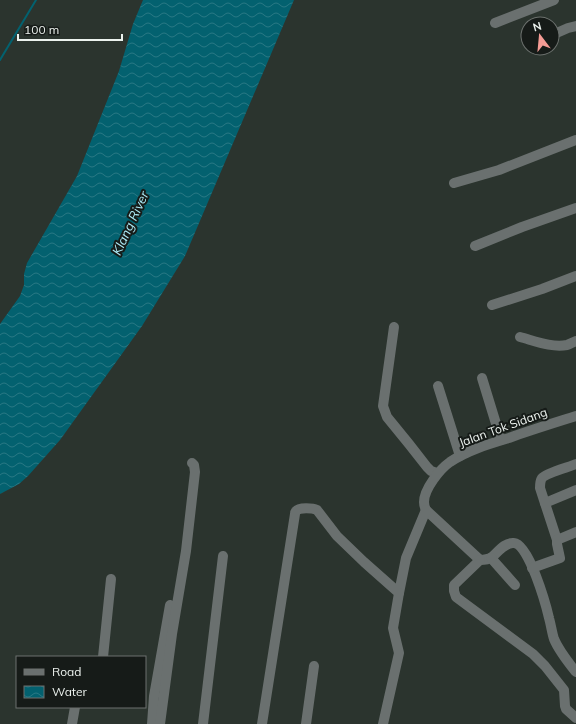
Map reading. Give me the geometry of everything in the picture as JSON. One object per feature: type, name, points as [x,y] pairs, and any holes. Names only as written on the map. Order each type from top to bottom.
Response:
[{"type":"street","points":[[495,23],[554,0]]},
{"type":"street","points":[[560,31],[576,26]]},
{"type":"street","points":[[454,183],[500,170],[576,140]]},
{"type":"street","points":[[475,246],[522,227],[576,208]]},
{"type":"street","points":[[492,305],[576,276]]},
{"type":"street","points":[[394,327],[382,406],[387,417],[427,467],[431,471],[437,473]]},
{"type":"street","points":[[520,337],[546,344],[557,345],[568,345],[576,341]]},
{"type":"street","points":[[482,378],[501,440]]},
{"type":"street","points":[[438,386],[460,456]]},
{"type":"street","name":"Jalan Tok Sidang","points":[[426,510],[424,502],[425,494],[437,473],[444,466],[460,456],[501,440],[576,416]]},
{"type":"street","points":[[160,724],[172,634],[186,551],[195,472],[194,465],[192,463]]},
{"type":"street","points":[[532,568],[560,558],[557,540],[540,488],[540,482],[542,478],[548,474],[576,464]]},
{"type":"street","points":[[545,503],[576,490]]},
{"type":"street","points":[[262,724],[296,511],[298,509],[314,508],[317,510],[338,536],[364,562],[399,593]]},
{"type":"street","points":[[383,724],[400,653],[393,628],[406,558],[426,510],[480,560]]},
{"type":"street","points":[[557,540],[576,532]]},
{"type":"street","points":[[576,672],[563,655],[554,639],[541,590],[526,554],[516,542],[510,543],[495,553],[491,558],[480,560],[454,585],[456,597],[533,654],[545,666],[564,690],[566,709],[576,718]]},
{"type":"street","points":[[203,724],[223,556]]},
{"type":"street","points":[[491,558],[515,585]]},
{"type":"street","points":[[103,656],[111,579]]},
{"type":"street","points":[[152,724],[154,696],[173,589]]},
{"type":"street","points":[[306,724],[314,666]]},
{"type":"street","points":[[72,724],[74,708]]},
{"type":"water","name":"Klang River","points":[[143,0],[294,0],[185,256],[142,326],[60,440],[28,476],[19,484],[0,494],[0,324],[20,296],[24,285],[24,274],[27,263],[77,176],[119,71],[133,24]]},
{"type":"waterway","points":[[0,60],[36,0]]}]
